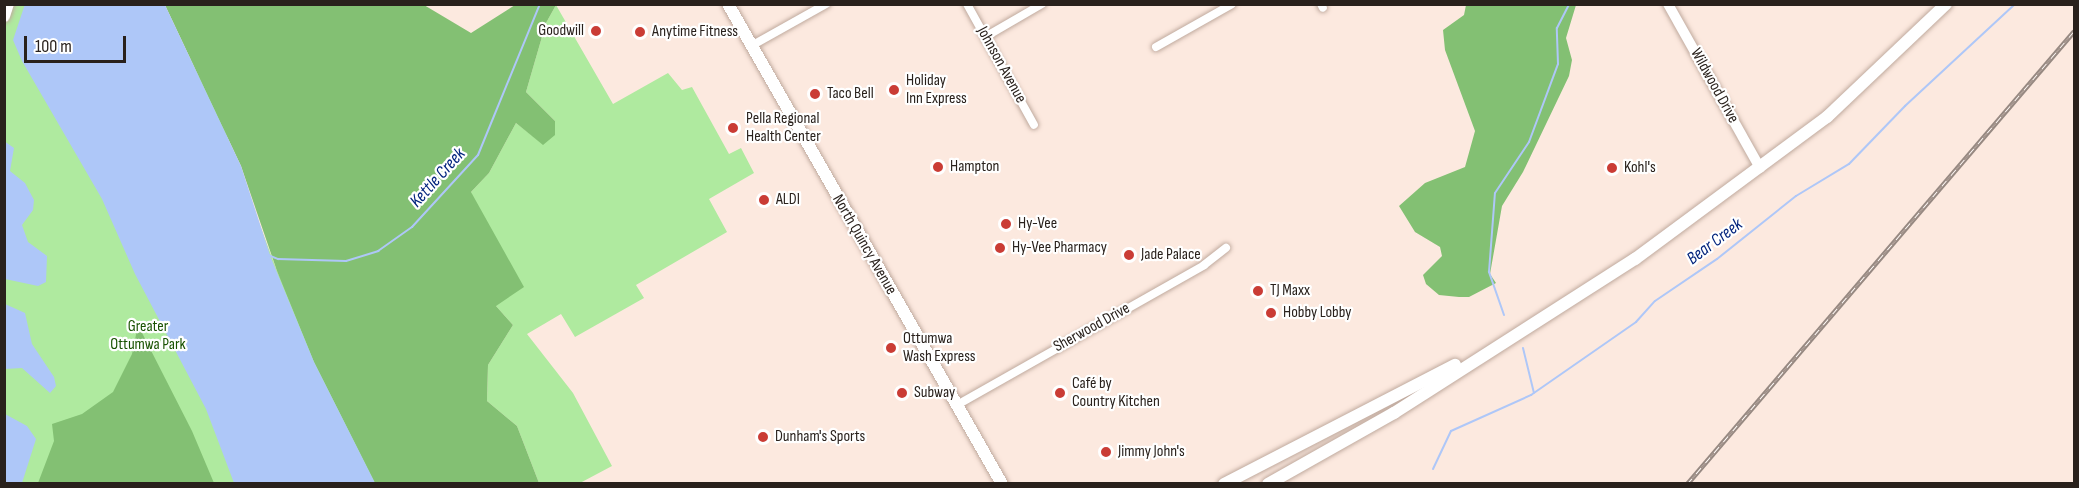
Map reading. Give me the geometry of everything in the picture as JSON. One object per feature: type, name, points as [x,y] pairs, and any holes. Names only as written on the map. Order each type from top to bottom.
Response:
[{"type":"main road","points":[[4,16],[8,4]]},
{"type":"main road","name":"North Quincy Avenue","points":[[728,4],[1002,483]]},
{"type":"main road","points":[[1268,483],[1394,412],[1481,354],[1602,282],[1760,168],[1857,91],[1946,4]]},
{"type":"main road","points":[[1224,483],[1415,382],[1481,354]]},
{"type":"street","points":[[752,46],[826,4]]},
{"type":"street","name":"Johnson Avenue","points":[[967,4],[1034,125]]},
{"type":"street","points":[[985,37],[1042,4]]},
{"type":"street","points":[[1155,47],[1232,4]]},
{"type":"street","name":"Wildwood Drive","points":[[1668,4],[1760,168]]},
{"type":"street","name":"Sherwood Drive","points":[[957,405],[1204,265],[1226,248]]},
{"type":"green space","name":"Greater Ottumwa Park","points":[[4,5],[162,5],[219,115],[277,271],[376,483],[5,483]]},
{"type":"green space","points":[[165,5],[424,5],[471,33],[515,5],[556,5],[546,23],[526,92],[555,121],[555,135],[543,145],[516,123],[489,173],[471,192],[524,287],[496,306],[513,325],[488,365],[487,401],[517,426],[539,483],[375,483],[314,362],[277,271],[241,166]]},
{"type":"green space","points":[[556,5],[613,104],[668,73],[682,90],[692,87],[729,154],[741,148],[754,173],[709,199],[727,232],[636,285],[644,298],[575,337],[561,314],[527,334],[573,393],[612,466],[580,483],[539,483],[517,426],[487,401],[488,365],[513,325],[496,306],[471,192],[489,173],[516,123],[543,144],[555,121],[526,92],[546,23]]},
{"type":"green space","points":[[1466,5],[1576,5],[1566,38],[1572,60],[1569,76],[1523,172],[1502,206],[1490,274],[1496,283],[1469,297],[1459,297],[1439,295],[1426,284],[1423,275],[1442,256],[1440,247],[1415,232],[1399,206],[1425,183],[1465,167],[1475,131],[1445,50],[1443,30],[1464,15]]},
{"type":"green space","points":[[138,325],[192,431],[214,483],[38,483],[54,441],[52,424],[82,414],[113,392],[132,354]]},
{"type":"water","points":[[25,4],[165,5],[241,166],[271,258],[314,362],[375,483],[234,483],[206,409],[135,274],[102,199],[22,61],[13,40]]},
{"type":"water","points":[[4,141],[14,148],[10,171],[25,183],[34,200],[33,210],[22,225],[28,242],[47,256],[46,282],[38,286],[5,279]]},
{"type":"water","points":[[5,304],[25,313],[32,344],[54,377],[56,386],[50,393],[22,368],[5,369]]},
{"type":"water","points":[[5,414],[27,426],[36,439],[22,483],[5,483]]},
{"type":"waterway","name":"Kettle Creek","points":[[268,255],[278,259],[346,261],[378,251],[412,227],[478,155],[540,4]]},
{"type":"waterway","points":[[1504,315],[1489,272],[1495,193],[1529,142],[1558,64],[1557,28],[1569,4]]},
{"type":"waterway","name":"Bear Creek","points":[[1433,469],[1451,431],[1531,395],[1636,322],[1655,301],[1717,259],[1796,196],[1849,164],[1905,106],[2015,4]]},
{"type":"waterway","points":[[1523,348],[1534,393]]},
{"type":"railway","points":[[1687,484],[2074,31]]},
{"type":"place","name":"Goodwill","points":[[596,31]]},
{"type":"place","name":"Anytime Fitness","points":[[640,32]]},
{"type":"place","name":"Holiday Inn Express","points":[[894,90]]},
{"type":"place","name":"Taco Bell","points":[[815,94]]},
{"type":"place","name":"Pella Regional Health Center","points":[[733,128]]},
{"type":"place","name":"Hampton","points":[[938,167]]},
{"type":"place","name":"Kohl's","points":[[1612,168]]},
{"type":"place","name":"ALDI","points":[[764,200]]},
{"type":"place","name":"Hy-Vee","points":[[1006,224]]},
{"type":"place","name":"Hy-Vee Pharmacy","points":[[1000,248]]},
{"type":"place","name":"Jade Palace","points":[[1129,255]]},
{"type":"place","name":"TJ Maxx","points":[[1258,291]]},
{"type":"place","name":"Hobby Lobby","points":[[1271,313]]},
{"type":"place","name":"Ottumwa Wash Express","points":[[891,348]]},
{"type":"place","name":"Subway","points":[[902,393]]},
{"type":"place","name":"Café by Country Kitchen","points":[[1060,393]]},
{"type":"place","name":"Dunham's Sports","points":[[763,437]]},
{"type":"place","name":"Jimmy John's","points":[[1106,452]]}]
